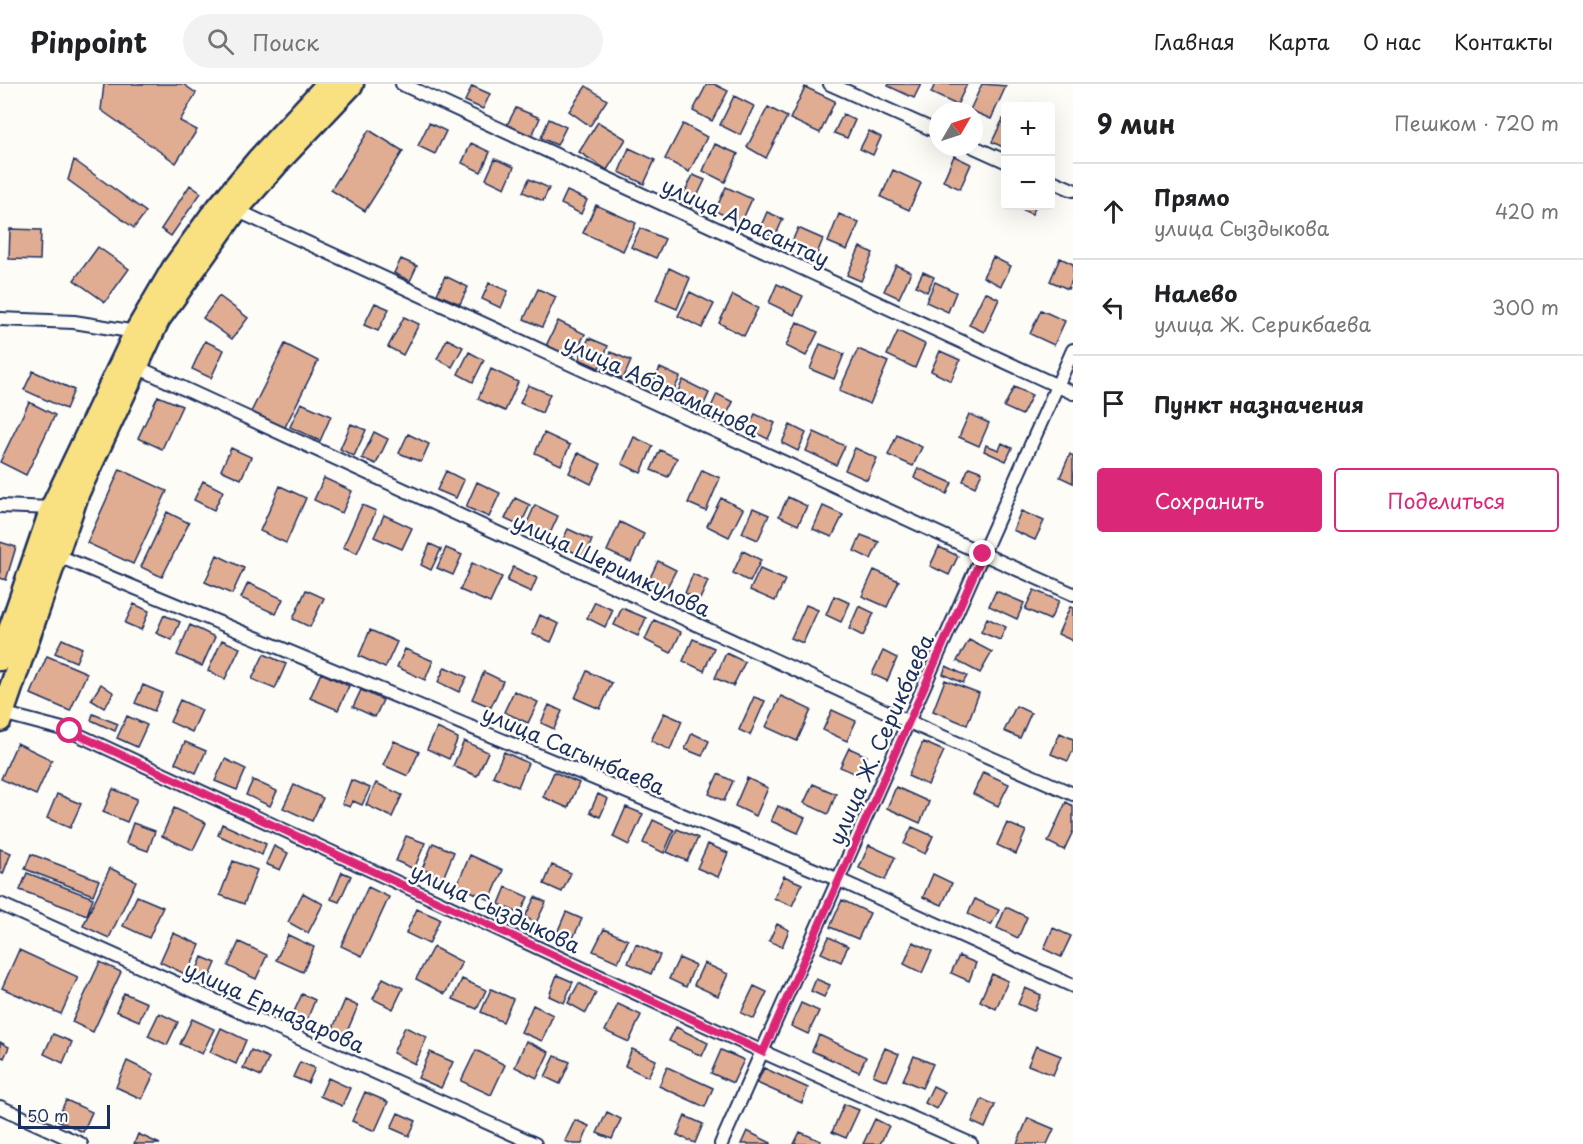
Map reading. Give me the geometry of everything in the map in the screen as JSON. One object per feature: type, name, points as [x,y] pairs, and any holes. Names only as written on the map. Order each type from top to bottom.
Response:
[{"type":"highway","points":[[0,659],[52,507],[136,332],[173,269],[212,215],[258,160],[328,84]]},
{"type":"highway","points":[[1,716],[78,492],[158,320],[236,210],[352,84]]},
{"type":"street","name":"улица Арасантау","points":[[402,84],[1073,393]]},
{"type":"street","points":[[830,84],[929,128]]},
{"type":"street","points":[[983,151],[1001,159]]},
{"type":"street","points":[[1055,182],[1073,190]]},
{"type":"street","name":"улица Абдраманова","points":[[236,210],[1073,594]]},
{"type":"street","points":[[0,319],[74,322],[136,332]]},
{"type":"street","name":"улица Ж. Серикбаева","points":[[721,1144],[1073,350]]},
{"type":"street","name":"улица Шеримкулова","points":[[137,366],[909,722],[1073,794]]},
{"type":"street","points":[[0,506],[52,507]]},
{"type":"street","name":"улица Сагынбаева","points":[[56,555],[839,880],[1073,986]]},
{"type":"street","name":"улица Сыздыкова","points":[[1,716],[70,731],[763,1052],[971,1144]]},
{"type":"street","name":"улица Ерназарова","points":[[0,904],[535,1144]]},
{"type":"street","points":[[0,1107],[81,1144]]},
{"type":"building","points":[[104,84],[183,84],[196,93],[180,121],[197,130],[176,163],[101,110]]},
{"type":"building","points":[[707,84],[714,84],[728,91],[712,121],[693,111]]},
{"type":"building","points":[[889,84],[921,84],[914,98],[888,86]]},
{"type":"building","points":[[935,84],[967,84],[958,102],[950,102],[931,93]]},
{"type":"building","points":[[982,84],[1006,86],[991,119],[983,116],[983,102],[974,102]]},
{"type":"building","points":[[472,86],[490,94],[483,109],[465,101]]},
{"type":"building","points":[[586,86],[607,100],[590,126],[569,111]]},
{"type":"building","points":[[805,87],[835,101],[820,133],[790,119]]},
{"type":"building","points":[[734,96],[754,106],[740,135],[720,125]]},
{"type":"building","points":[[768,107],[787,117],[766,158],[747,147]]},
{"type":"building","points":[[516,108],[540,118],[531,138],[506,127]]},
{"type":"building","points":[[843,114],[855,120],[847,138],[834,133]]},
{"type":"building","points":[[549,119],[566,127],[557,145],[541,138]]},
{"type":"building","points":[[598,122],[626,139],[607,170],[579,152]]},
{"type":"building","points":[[429,123],[446,131],[435,154],[418,146]]},
{"type":"building","points":[[1001,123],[1001,146],[992,142]]},
{"type":"building","points":[[683,124],[707,137],[689,172],[665,159]]},
{"type":"building","points":[[369,130],[403,151],[365,211],[331,190]]},
{"type":"building","points":[[869,131],[881,137],[873,155],[860,149]]},
{"type":"building","points":[[471,143],[490,152],[481,172],[462,163]]},
{"type":"building","points":[[715,144],[738,154],[725,182],[703,171]]},
{"type":"building","points":[[629,148],[655,160],[644,184],[619,172]]},
{"type":"building","points":[[954,156],[971,164],[960,189],[943,181]]},
{"type":"building","points":[[495,159],[514,167],[505,188],[486,179]]},
{"type":"building","points":[[74,160],[146,212],[134,228],[68,180]]},
{"type":"building","points":[[893,170],[921,183],[909,210],[881,197]]},
{"type":"building","points":[[693,175],[705,180],[691,209],[679,204]]},
{"type":"building","points":[[529,179],[549,188],[543,201],[523,192]]},
{"type":"building","points":[[190,185],[201,193],[171,236],[161,229]]},
{"type":"building","points":[[726,187],[752,199],[741,223],[715,211]]},
{"type":"building","points":[[567,191],[587,200],[581,214],[561,204]]},
{"type":"building","points":[[596,205],[636,223],[623,251],[583,233]]},
{"type":"building","points":[[1022,210],[1034,210],[1032,214]]},
{"type":"building","points":[[767,212],[783,219],[775,237],[759,230]]},
{"type":"building","points":[[839,214],[859,223],[847,250],[828,242]]},
{"type":"building","points":[[640,228],[665,239],[656,258],[631,247]]},
{"type":"building","points":[[798,228],[823,239],[816,256],[791,244]]},
{"type":"building","points":[[10,229],[41,230],[40,260],[9,259]]},
{"type":"building","points":[[98,247],[129,269],[105,302],[74,280]]},
{"type":"building","points":[[860,247],[873,253],[861,281],[847,275]]},
{"type":"building","points":[[993,257],[1011,266],[1001,286],[983,277]]},
{"type":"building","points":[[1060,258],[1073,264],[1073,278],[1068,289],[1050,281]]},
{"type":"building","points":[[401,259],[417,266],[410,281],[394,273]]},
{"type":"building","points":[[896,265],[911,272],[899,298],[884,291]]},
{"type":"building","points":[[669,268],[690,278],[677,309],[656,300]]},
{"type":"building","points":[[923,272],[934,277],[927,292],[916,286]]},
{"type":"building","points":[[445,276],[468,287],[460,304],[437,294]]},
{"type":"building","points":[[935,282],[956,292],[948,312],[926,302]]},
{"type":"building","points":[[489,283],[508,291],[501,308],[482,299]]},
{"type":"building","points":[[777,284],[803,296],[794,315],[769,303]]},
{"type":"building","points":[[538,289],[556,297],[542,327],[524,319]]},
{"type":"building","points":[[690,292],[714,304],[702,328],[678,316]]},
{"type":"building","points":[[985,292],[999,299],[984,332],[969,325]]},
{"type":"building","points":[[733,295],[758,308],[744,336],[719,323]]},
{"type":"building","points":[[219,296],[248,318],[232,339],[203,318]]},
{"type":"building","points":[[375,303],[389,309],[378,331],[364,325]]},
{"type":"building","points":[[1041,310],[1065,321],[1054,345],[1030,334]]},
{"type":"building","points":[[404,317],[419,324],[403,355],[388,347]]},
{"type":"building","points":[[558,321],[585,334],[572,359],[546,346]]},
{"type":"building","points":[[797,322],[818,332],[806,356],[786,346]]},
{"type":"building","points":[[898,331],[925,344],[915,368],[887,355]]},
{"type":"building","points":[[589,338],[608,346],[599,368],[579,359]]},
{"type":"building","points":[[447,339],[463,347],[452,367],[437,359]]},
{"type":"building","points":[[205,341],[224,350],[211,378],[192,369]]},
{"type":"building","points":[[285,344],[318,361],[284,429],[251,412]]},
{"type":"building","points":[[820,344],[844,354],[834,379],[810,369]]},
{"type":"building","points":[[858,349],[888,362],[870,404],[839,391]]},
{"type":"building","points":[[940,351],[960,360],[951,381],[931,371]]},
{"type":"building","points":[[469,352],[484,360],[473,382],[458,374]]},
{"type":"building","points":[[611,352],[631,361],[623,379],[603,369]]},
{"type":"building","points":[[660,368],[680,377],[671,396],[651,387]]},
{"type":"building","points":[[491,369],[518,382],[505,411],[478,399]]},
{"type":"building","points":[[33,371],[74,390],[66,409],[24,390]]},
{"type":"building","points":[[683,380],[709,393],[700,413],[674,400]]},
{"type":"building","points":[[528,385],[550,394],[542,413],[520,403]]},
{"type":"building","points":[[1014,387],[1032,395],[1022,415],[1004,407]]},
{"type":"building","points":[[717,394],[733,402],[726,416],[710,409]]},
{"type":"building","points":[[158,396],[182,406],[162,449],[138,438]]},
{"type":"building","points":[[29,402],[55,415],[26,475],[0,462]]},
{"type":"building","points":[[301,403],[331,416],[320,441],[290,427]]},
{"type":"building","points":[[755,414],[775,423],[768,439],[748,429]]},
{"type":"building","points":[[969,414],[989,423],[979,446],[959,437]]},
{"type":"building","points":[[351,424],[366,430],[354,456],[340,449]]},
{"type":"building","points":[[790,425],[806,433],[798,451],[782,443]]},
{"type":"building","points":[[374,432],[388,439],[376,464],[362,458]]},
{"type":"building","points":[[814,432],[845,446],[836,465],[806,451]]},
{"type":"building","points":[[544,433],[570,445],[561,465],[535,453]]},
{"type":"building","points":[[408,434],[429,444],[421,462],[399,453]]},
{"type":"building","points":[[897,435],[922,447],[913,466],[888,455]]},
{"type":"building","points":[[634,437],[653,446],[641,473],[622,464]]},
{"type":"building","points":[[1002,443],[1012,448],[1006,461],[984,451],[986,445],[999,450]]},
{"type":"building","points":[[231,448],[251,457],[241,479],[221,470]]},
{"type":"building","points":[[855,448],[877,458],[867,480],[845,470]]},
{"type":"building","points":[[660,450],[677,458],[668,477],[651,470]]},
{"type":"building","points":[[578,453],[601,464],[591,484],[569,473]]},
{"type":"building","points":[[1070,454],[1073,456],[1073,483],[1060,477]]},
{"type":"building","points":[[969,467],[982,472],[975,487],[963,481]]},
{"type":"building","points":[[918,468],[952,483],[947,494],[914,478]]},
{"type":"building","points":[[120,469],[167,491],[133,564],[87,543]]},
{"type":"building","points":[[702,470],[720,478],[706,511],[688,503]]},
{"type":"building","points":[[446,471],[464,480],[456,498],[437,490]]},
{"type":"building","points":[[324,478],[352,491],[342,513],[314,500]]},
{"type":"building","points":[[203,481],[223,491],[214,510],[194,500]]},
{"type":"building","points":[[477,482],[500,493],[489,517],[466,507]]},
{"type":"building","points":[[280,486],[306,498],[286,543],[260,531]]},
{"type":"building","points":[[788,497],[807,506],[798,525],[779,516]]},
{"type":"building","points":[[515,498],[530,505],[520,526],[505,519]]},
{"type":"building","points":[[721,498],[743,509],[729,537],[707,526]]},
{"type":"building","points":[[362,505],[376,511],[357,553],[343,547]]},
{"type":"building","points":[[535,505],[558,516],[547,540],[524,530]]},
{"type":"building","points":[[823,506],[843,515],[832,537],[813,529]]},
{"type":"building","points":[[753,508],[769,515],[758,540],[742,533]]},
{"type":"building","points":[[1021,511],[1044,521],[1035,540],[1013,530]]},
{"type":"building","points":[[167,512],[189,523],[162,577],[141,567]]},
{"type":"building","points":[[384,515],[412,528],[402,549],[374,537]]},
{"type":"building","points":[[620,522],[644,534],[631,562],[607,551]]},
{"type":"building","points":[[568,529],[592,540],[585,557],[560,546]]},
{"type":"building","points":[[861,535],[879,542],[871,559],[854,551]]},
{"type":"building","points":[[0,542],[16,547],[6,580],[0,578]]},
{"type":"building","points":[[430,544],[441,549],[431,570],[421,565]]},
{"type":"building","points":[[939,547],[958,556],[949,575],[930,566]]},
{"type":"building","points":[[446,548],[462,555],[453,575],[437,568]]},
{"type":"building","points":[[743,551],[761,560],[750,582],[733,573]]},
{"type":"building","points":[[217,555],[244,568],[232,594],[205,582]]},
{"type":"building","points":[[658,561],[676,570],[665,591],[648,582]]},
{"type":"building","points":[[472,563],[502,577],[490,603],[460,590]]},
{"type":"building","points":[[513,567],[537,578],[531,592],[507,581]]},
{"type":"building","points":[[760,569],[785,580],[775,601],[750,590]]},
{"type":"building","points":[[874,570],[899,581],[887,607],[862,596]]},
{"type":"building","points":[[693,574],[708,581],[700,599],[685,593]]},
{"type":"building","points":[[248,583],[283,599],[276,614],[241,598]]},
{"type":"building","points":[[306,590],[324,598],[310,627],[293,619]]},
{"type":"building","points":[[1034,590],[1059,601],[1050,620],[1025,609]]},
{"type":"building","points":[[996,591],[1024,603],[1017,619],[989,606]]},
{"type":"building","points":[[834,596],[850,603],[841,622],[826,615]]},
{"type":"building","points":[[595,602],[613,610],[605,627],[587,618]]},
{"type":"building","points":[[134,604],[149,611],[141,630],[125,623]]},
{"type":"building","points":[[806,605],[818,610],[803,643],[791,638]]},
{"type":"building","points":[[859,606],[874,613],[863,636],[849,629]]},
{"type":"building","points":[[1070,607],[1073,608],[1073,641],[1058,634]]},
{"type":"building","points":[[622,608],[646,618],[638,636],[614,625]]},
{"type":"building","points":[[164,615],[180,622],[172,640],[156,633]]},
{"type":"building","points":[[540,615],[559,624],[551,642],[532,634]]},
{"type":"building","points":[[987,618],[1006,627],[1000,640],[981,632]]},
{"type":"building","points":[[654,620],[681,632],[671,653],[645,640]]},
{"type":"building","points":[[190,625],[215,637],[202,666],[177,655]]},
{"type":"building","points":[[370,630],[397,642],[385,668],[359,656]]},
{"type":"building","points":[[62,639],[82,648],[76,662],[55,653]]},
{"type":"building","points":[[693,639],[714,648],[704,671],[683,661]]},
{"type":"building","points":[[222,640],[240,648],[225,679],[208,671]]},
{"type":"building","points":[[969,640],[992,652],[980,673],[957,661]]},
{"type":"building","points":[[405,649],[433,661],[425,680],[397,667]]},
{"type":"building","points":[[883,651],[897,658],[887,681],[872,674]]},
{"type":"building","points":[[726,653],[745,662],[733,686],[715,678]]},
{"type":"building","points":[[264,654],[286,664],[275,689],[252,679]]},
{"type":"building","points":[[47,656],[87,673],[70,711],[31,694]]},
{"type":"building","points":[[946,666],[967,676],[963,683],[943,674]]},
{"type":"building","points":[[445,667],[467,677],[459,692],[438,682]]},
{"type":"building","points":[[587,671],[612,683],[600,709],[575,698]]},
{"type":"building","points":[[484,672],[503,681],[491,707],[472,699]]},
{"type":"building","points":[[321,673],[349,686],[338,710],[310,698]]},
{"type":"building","points":[[945,680],[979,693],[967,725],[933,711]]},
{"type":"building","points":[[101,684],[114,693],[104,708],[91,700]]},
{"type":"building","points":[[143,685],[162,693],[154,711],[135,703]]},
{"type":"building","points":[[361,690],[383,700],[375,717],[353,707]]},
{"type":"building","points":[[514,691],[538,702],[528,723],[504,712]]},
{"type":"building","points":[[781,696],[811,710],[797,741],[766,727]]},
{"type":"building","points":[[754,697],[765,701],[750,735],[739,730]]},
{"type":"building","points":[[180,700],[202,710],[192,732],[170,722]]},
{"type":"building","points":[[549,705],[562,711],[554,729],[541,723]]},
{"type":"building","points":[[1016,706],[1031,713],[1020,738],[1004,731]]},
{"type":"building","points":[[832,710],[856,721],[847,741],[823,730]]},
{"type":"building","points":[[664,713],[682,721],[670,750],[651,741]]},
{"type":"building","points":[[93,714],[118,724],[115,731],[91,720]]},
{"type":"building","points":[[127,716],[147,725],[137,747],[117,738]]},
{"type":"building","points":[[437,728],[458,738],[449,759],[427,749]]},
{"type":"building","points":[[692,733],[709,741],[702,756],[685,749]]},
{"type":"building","points":[[1060,733],[1073,739],[1073,750],[1068,761],[1051,754]]},
{"type":"building","points":[[394,741],[419,752],[408,776],[383,765]]},
{"type":"building","points":[[464,741],[488,752],[477,776],[453,766]]},
{"type":"building","points":[[185,742],[206,751],[196,773],[175,763]]},
{"type":"building","points":[[923,742],[944,751],[928,785],[908,776]]},
{"type":"building","points":[[17,743],[52,760],[36,795],[1,779]]},
{"type":"building","points":[[849,748],[867,756],[858,775],[840,767]]},
{"type":"building","points":[[504,752],[528,763],[518,787],[493,776]]},
{"type":"building","points":[[225,759],[246,769],[237,790],[215,781]]},
{"type":"building","points":[[554,772],[579,783],[568,808],[543,797]]},
{"type":"building","points":[[983,772],[1009,784],[998,806],[973,794]]},
{"type":"building","points":[[718,774],[733,781],[724,801],[709,794]]},
{"type":"building","points":[[747,778],[768,788],[756,816],[735,806]]},
{"type":"building","points":[[253,780],[277,791],[270,806],[246,795]]},
{"type":"building","points":[[351,780],[370,788],[362,805],[353,801],[350,807],[342,804]]},
{"type":"building","points":[[376,783],[402,795],[392,817],[366,805]]},
{"type":"building","points":[[813,784],[836,794],[828,814],[804,803]]},
{"type":"building","points":[[294,785],[323,798],[312,821],[283,808]]},
{"type":"building","points":[[896,787],[929,802],[920,823],[887,808]]},
{"type":"building","points":[[113,789],[137,799],[127,822],[103,812]]},
{"type":"building","points":[[57,794],[81,804],[70,828],[47,818]]},
{"type":"building","points":[[598,794],[608,799],[600,817],[590,812]]},
{"type":"building","points":[[1066,802],[1073,806],[1073,831],[1064,850],[1048,842]]},
{"type":"building","points":[[778,806],[805,818],[798,833],[771,821]]},
{"type":"building","points":[[626,807],[643,814],[629,845],[613,837]]},
{"type":"building","points":[[174,808],[206,823],[193,850],[162,836]]},
{"type":"building","points":[[653,820],[674,830],[664,853],[643,843]]},
{"type":"building","points":[[133,823],[155,831],[148,851],[126,843]]},
{"type":"building","points":[[1007,823],[1026,831],[1016,854],[997,845]]},
{"type":"building","points":[[222,824],[266,844],[262,855],[218,835]]},
{"type":"building","points":[[912,827],[933,836],[925,854],[904,844]]},
{"type":"building","points":[[677,829],[698,838],[687,861],[667,852]]},
{"type":"building","points":[[406,836],[425,843],[414,869],[396,861]]},
{"type":"building","points":[[433,843],[454,852],[443,878],[422,869]]},
{"type":"building","points":[[708,844],[728,853],[718,877],[697,868]]},
{"type":"building","points":[[869,845],[895,857],[885,880],[859,868]]},
{"type":"building","points":[[274,846],[288,853],[280,870],[266,864]]},
{"type":"building","points":[[0,849],[11,853],[3,874],[0,872]]},
{"type":"building","points":[[31,854],[99,880],[93,895],[25,869]]},
{"type":"building","points":[[470,855],[503,870],[490,900],[457,885]]},
{"type":"building","points":[[233,861],[257,870],[244,904],[220,895]]},
{"type":"building","points":[[552,865],[571,873],[562,892],[544,884]]},
{"type":"building","points":[[110,868],[136,881],[109,938],[83,926]]},
{"type":"building","points":[[342,872],[351,876],[339,902],[331,899]]},
{"type":"building","points":[[27,873],[93,898],[87,915],[20,890]]},
{"type":"building","points":[[933,874],[952,883],[942,905],[923,897]]},
{"type":"building","points":[[784,876],[802,884],[792,906],[774,898]]},
{"type":"building","points":[[368,887],[389,897],[362,956],[341,946]]},
{"type":"building","points":[[506,887],[528,897],[520,914],[499,904]]},
{"type":"building","points":[[303,893],[323,904],[308,933],[288,922]]},
{"type":"building","points":[[137,896],[163,907],[149,938],[123,926]]},
{"type":"building","points":[[535,897],[546,902],[536,923],[525,917]]},
{"type":"building","points":[[975,899],[999,910],[991,925],[968,914]]},
{"type":"building","points":[[842,900],[870,913],[858,939],[830,927]]},
{"type":"building","points":[[1006,907],[1027,917],[1018,938],[997,928]]},
{"type":"building","points":[[417,909],[440,919],[429,944],[406,933]]},
{"type":"building","points":[[566,912],[582,919],[572,940],[557,933]]},
{"type":"building","points":[[777,924],[789,930],[782,947],[769,941]]},
{"type":"building","points":[[1053,928],[1071,936],[1061,957],[1044,949]]},
{"type":"building","points":[[604,929],[628,940],[618,962],[593,951]]},
{"type":"building","points":[[173,933],[200,945],[187,975],[160,962]]},
{"type":"building","points":[[288,935],[314,947],[303,972],[276,960]]},
{"type":"building","points":[[829,937],[848,946],[841,962],[821,953]]},
{"type":"building","points":[[239,942],[267,955],[256,979],[228,966]]},
{"type":"building","points":[[913,942],[932,951],[922,973],[904,964]]},
{"type":"building","points":[[636,944],[660,955],[651,974],[628,963]]},
{"type":"building","points":[[433,947],[462,962],[445,994],[416,979]]},
{"type":"building","points":[[19,950],[78,977],[61,1014],[2,988]]},
{"type":"building","points":[[959,956],[976,963],[969,981],[951,973]]},
{"type":"building","points":[[202,957],[216,963],[207,983],[194,977]]},
{"type":"building","points":[[679,958],[695,965],[686,987],[669,979]]},
{"type":"building","points":[[100,962],[121,972],[93,1032],[72,1022]]},
{"type":"building","points":[[704,963],[728,974],[718,996],[694,985]]},
{"type":"building","points":[[992,974],[1008,981],[996,1009],[980,1001]]},
{"type":"building","points":[[557,975],[573,982],[564,1003],[549,996]]},
{"type":"building","points":[[383,978],[403,988],[393,1009],[373,999]]},
{"type":"building","points":[[462,979],[486,990],[477,1009],[453,999]]},
{"type":"building","points":[[816,979],[830,985],[824,997],[811,991]]},
{"type":"building","points":[[579,983],[596,993],[586,1013],[568,1003]]},
{"type":"building","points":[[754,986],[767,992],[754,1019],[741,1013]]},
{"type":"building","points":[[1025,988],[1041,995],[1034,1011],[1018,1004]]},
{"type":"building","points":[[491,989],[513,999],[503,1022],[481,1012]]},
{"type":"building","points":[[124,993],[147,1003],[139,1021],[116,1011]]},
{"type":"building","points":[[302,994],[315,1000],[307,1020],[293,1014]]},
{"type":"building","points":[[345,1000],[358,1006],[346,1034],[333,1028]]},
{"type":"building","points":[[801,1003],[819,1011],[808,1034],[791,1026]]},
{"type":"building","points":[[618,1004],[641,1015],[629,1042],[605,1031]]},
{"type":"building","points":[[533,1005],[553,1015],[542,1041],[521,1032]]},
{"type":"building","points":[[159,1013],[178,1022],[167,1045],[148,1036]]},
{"type":"building","points":[[192,1019],[214,1029],[202,1054],[180,1044]]},
{"type":"building","points":[[405,1027],[427,1037],[415,1064],[393,1053]]},
{"type":"building","points":[[676,1027],[708,1043],[702,1056],[669,1041]]},
{"type":"building","points":[[221,1028],[246,1040],[236,1064],[210,1052]]},
{"type":"building","points":[[53,1034],[72,1042],[63,1063],[44,1054]]},
{"type":"building","points":[[819,1035],[866,1057],[859,1072],[812,1051]]},
{"type":"building","points":[[526,1041],[549,1052],[537,1078],[515,1067]]},
{"type":"building","points":[[0,1042],[9,1047],[4,1058],[0,1056]]},
{"type":"building","points":[[1036,1046],[1061,1056],[1053,1075],[1028,1065]]},
{"type":"building","points":[[885,1048],[899,1054],[887,1081],[873,1075]]},
{"type":"building","points":[[632,1049],[656,1060],[648,1077],[625,1066]]},
{"type":"building","points":[[251,1050],[269,1058],[261,1076],[243,1068]]},
{"type":"building","points":[[476,1050],[505,1065],[491,1095],[461,1081]]},
{"type":"building","points":[[721,1050],[744,1060],[733,1083],[711,1073]]},
{"type":"building","points":[[430,1052],[453,1062],[441,1088],[418,1078]]},
{"type":"building","points":[[555,1056],[570,1062],[560,1084],[545,1077]]},
{"type":"building","points":[[914,1056],[933,1064],[922,1088],[903,1080]]},
{"type":"building","points":[[127,1061],[154,1074],[142,1099],[116,1087]]},
{"type":"building","points":[[300,1062],[315,1068],[308,1083],[293,1077]]},
{"type":"building","points":[[667,1067],[713,1088],[705,1107],[659,1086]]},
{"type":"building","points":[[764,1068],[808,1088],[802,1103],[757,1083]]},
{"type":"building","points":[[328,1078],[350,1088],[342,1106],[320,1096]]},
{"type":"building","points":[[933,1086],[945,1092],[936,1109],[925,1103]]},
{"type":"building","points":[[365,1092],[388,1102],[375,1131],[352,1121]]},
{"type":"building","points":[[982,1099],[995,1105],[985,1128],[972,1122]]},
{"type":"building","points":[[66,1100],[92,1112],[83,1132],[57,1120]]},
{"type":"building","points":[[844,1104],[859,1110],[846,1138],[832,1132]]},
{"type":"building","points":[[607,1112],[621,1119],[612,1139],[597,1133]]},
{"type":"building","points":[[398,1113],[416,1121],[409,1136],[391,1128]]},
{"type":"building","points":[[685,1116],[703,1124],[695,1143],[677,1135]]},
{"type":"building","points":[[1028,1118],[1054,1129],[1047,1144],[1017,1144]]},
{"type":"building","points":[[875,1119],[889,1126],[880,1144],[863,1144]]},
{"type":"building","points":[[575,1120],[589,1126],[582,1144],[565,1141]]},
{"type":"building","points":[[747,1131],[771,1143],[771,1144],[741,1144]]},
{"type":"building","points":[[800,1132],[821,1141],[819,1144],[794,1144]]},
{"type":"building","points":[[138,1134],[160,1144],[134,1144]]},
{"type":"route","points":[[70,731],[763,1052],[983,554]]}]
